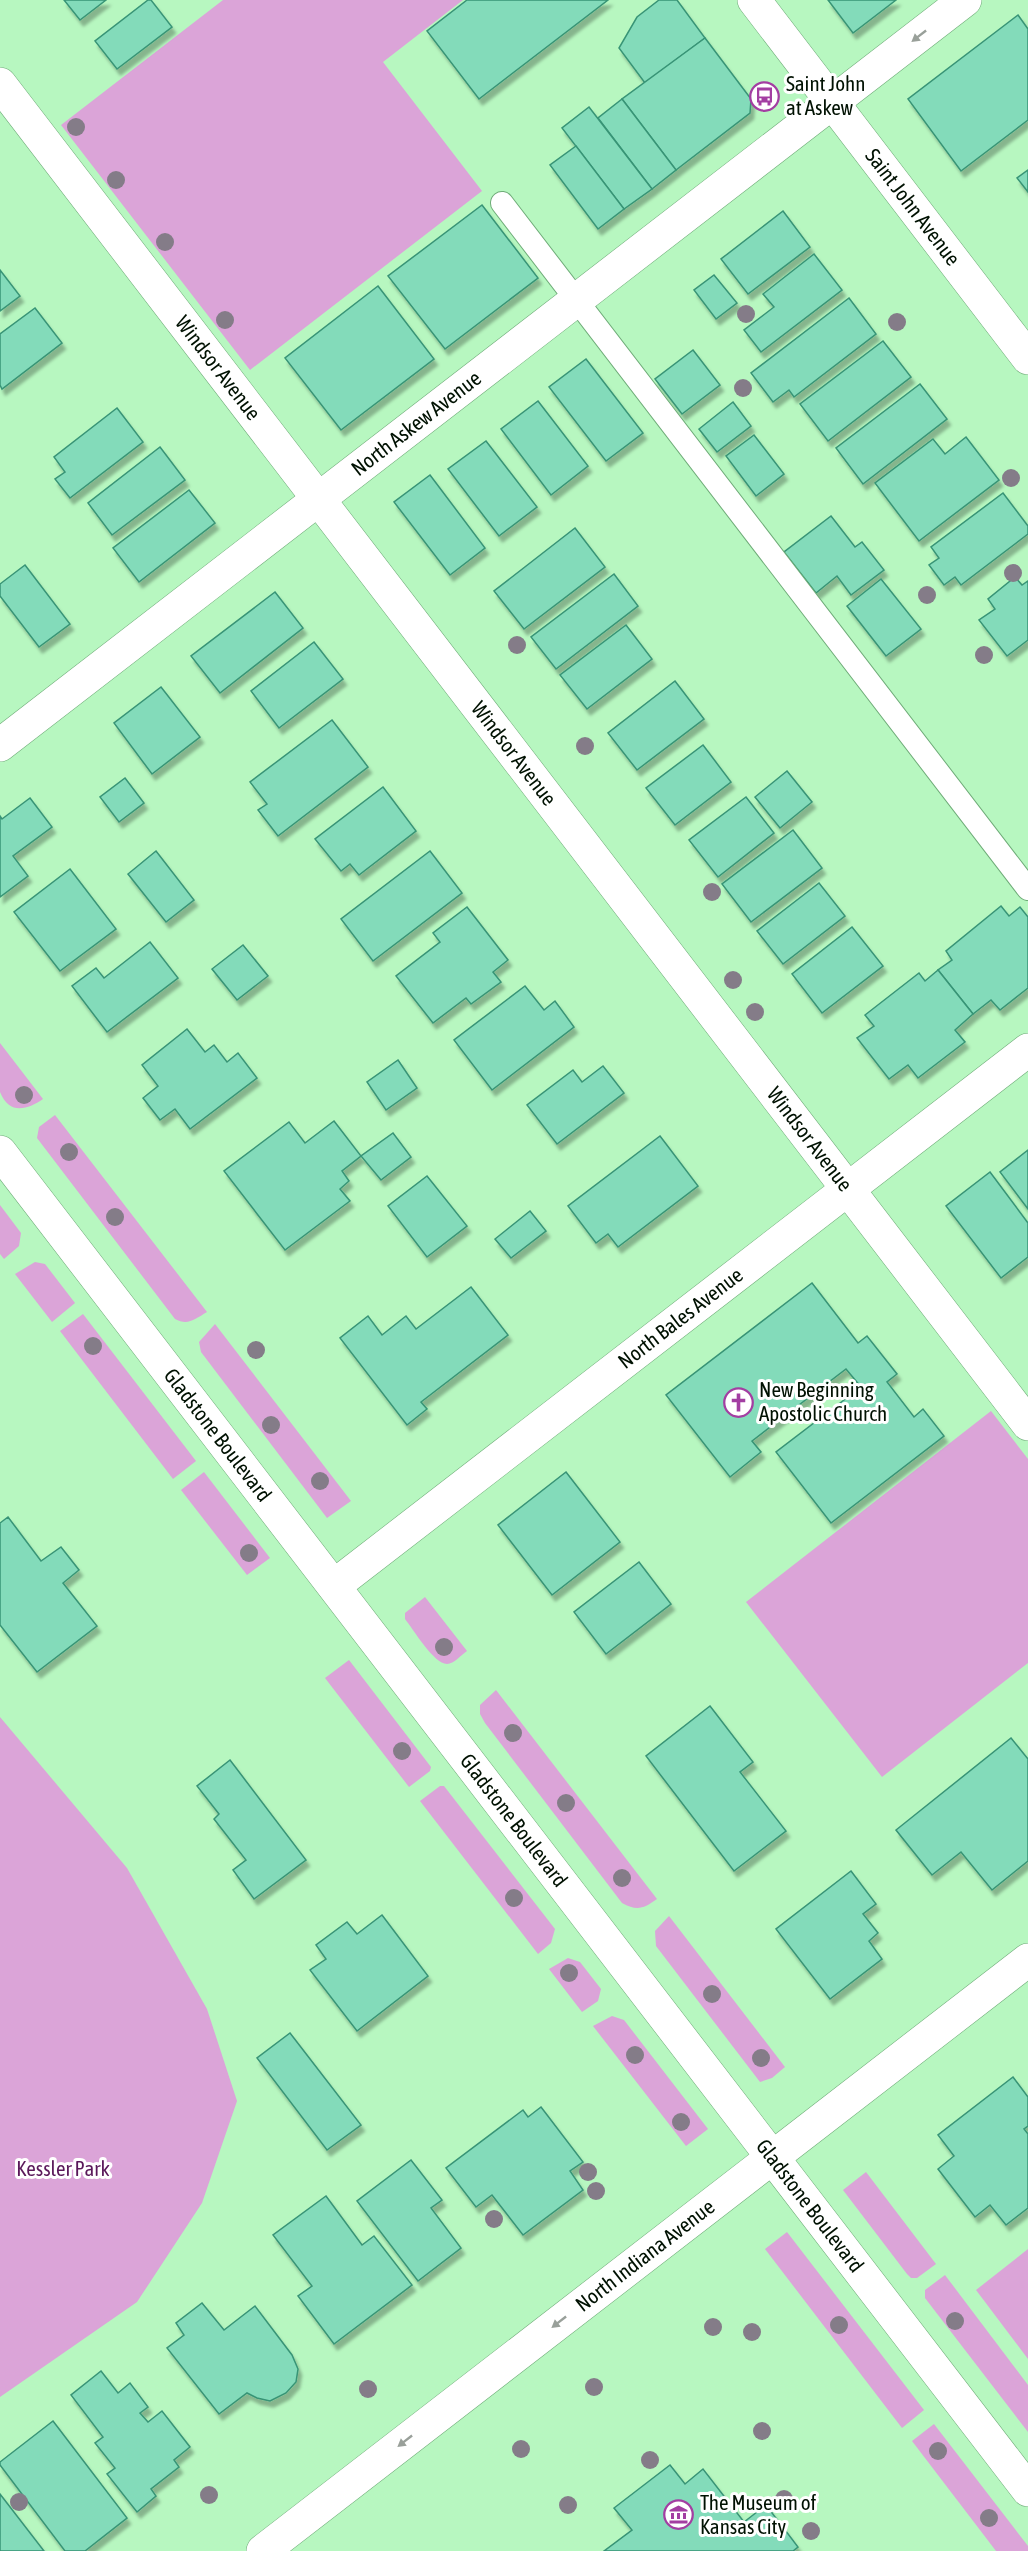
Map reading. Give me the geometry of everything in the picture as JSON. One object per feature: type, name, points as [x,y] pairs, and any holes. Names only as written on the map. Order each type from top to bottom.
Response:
[{"type":"street","name":"Saint John Avenue","points":[[754,0],[1028,358]]},
{"type":"street","name":"North Askew Avenue","points":[[0,745],[965,0]]},
{"type":"street","name":"Windsor Avenue","points":[[0,84],[1028,1424]]},
{"type":"street","name":"North Bales Avenue","points":[[334,1586],[1028,1050]]},
{"type":"street","name":"Gladstone Boulevard","points":[[0,1152],[1028,2490]]},
{"type":"street","name":"North Indiana Avenue","points":[[263,2551],[1028,1960]]},
{"type":"lane","points":[[502,203],[1028,889]]},
{"type":"green space","points":[[223,0],[463,0],[383,62],[482,191],[250,370],[61,125]]},
{"type":"green space","points":[[0,1043],[43,1099],[31,1106],[19,1108],[8,1104],[4,1099],[0,1092]]},
{"type":"green space","points":[[55,1115],[207,1312],[188,1322],[175,1319],[37,1138],[39,1127]]},
{"type":"green space","points":[[0,1205],[21,1233],[19,1246],[4,1259],[0,1254]]},
{"type":"green space","points":[[35,1262],[45,1264],[75,1303],[52,1322],[15,1274]]},
{"type":"green space","points":[[83,1314],[196,1461],[173,1479],[60,1331]]},
{"type":"green space","points":[[215,1324],[351,1501],[327,1518],[201,1352],[199,1342]]},
{"type":"green space","points":[[991,1411],[1028,1459],[1028,1663],[882,1777],[746,1602]]},
{"type":"green space","points":[[204,1472],[270,1558],[247,1575],[181,1490]]},
{"type":"green space","points":[[425,1597],[467,1651],[450,1664],[436,1658],[405,1619],[405,1613]]},
{"type":"green space","points":[[349,1660],[431,1767],[430,1771],[409,1787],[325,1678]]},
{"type":"green space","points":[[496,1690],[657,1899],[640,1908],[622,1903],[485,1723],[480,1714],[480,1705]]},
{"type":"green space","name":"Kessler Park","points":[[0,1717],[127,1868],[207,2009],[237,2101],[202,2203],[137,2302],[0,2397]]},
{"type":"green space","points":[[440,1786],[444,1786],[555,1929],[551,1943],[538,1954],[420,1801]]},
{"type":"green space","points":[[669,1916],[785,2067],[772,2078],[760,2082],[656,1946],[655,1931]]},
{"type":"green space","points":[[568,1958],[580,1962],[601,1989],[598,2001],[582,2012],[549,1969]]},
{"type":"green space","points":[[612,2016],[624,2020],[708,2129],[686,2146],[593,2026]]},
{"type":"green space","points":[[866,2172],[936,2264],[917,2278],[911,2278],[907,2274],[843,2190]]},
{"type":"green space","points":[[787,2232],[924,2410],[902,2428],[765,2249]]},
{"type":"green space","points":[[1028,2249],[1028,2359],[976,2290]]},
{"type":"green space","points":[[945,2275],[1028,2385],[1028,2432],[925,2298],[925,2290]]},
{"type":"green space","points":[[934,2424],[1028,2546],[1028,2551],[996,2551],[912,2441]]},
{"type":"building","points":[[64,0],[106,0],[80,20]]},
{"type":"building","points":[[151,0],[172,27],[117,69],[95,41]]},
{"type":"building","points":[[467,0],[608,0],[479,99],[427,31]]},
{"type":"building","points":[[659,0],[677,0],[705,38],[645,83],[619,48],[637,17]]},
{"type":"building","points":[[828,0],[896,0],[853,33]]},
{"type":"building","points":[[1018,15],[1028,29],[1028,120],[961,171],[908,99]]},
{"type":"building","points":[[705,38],[751,99],[750,113],[676,170],[622,99]]},
{"type":"building","points":[[622,99],[676,170],[652,189],[598,118]]},
{"type":"building","points":[[589,107],[652,189],[624,209],[562,128]]},
{"type":"building","points":[[576,146],[624,209],[598,229],[550,165]]},
{"type":"building","points":[[1028,170],[1028,192],[1017,178]]},
{"type":"building","points":[[482,205],[538,278],[445,349],[388,276]]},
{"type":"building","points":[[783,211],[810,247],[748,294],[721,259]]},
{"type":"building","points":[[814,254],[842,290],[761,352],[744,330],[774,307],[763,294]]},
{"type":"building","points":[[0,270],[20,296],[0,311]]},
{"type":"building","points":[[714,275],[737,303],[716,319],[694,290]]},
{"type":"building","points":[[378,286],[434,359],[341,430],[285,358]]},
{"type":"building","points":[[849,298],[876,334],[794,397],[789,390],[773,402],[751,373]]},
{"type":"building","points":[[35,308],[62,343],[2,389],[0,385],[0,334]]},
{"type":"building","points":[[883,341],[911,377],[828,441],[800,404]]},
{"type":"building","points":[[693,350],[720,385],[682,414],[655,379]]},
{"type":"building","points":[[586,359],[643,433],[606,461],[549,387]]},
{"type":"building","points":[[920,384],[947,419],[863,484],[836,448]]},
{"type":"building","points":[[538,401],[588,466],[551,495],[501,429]]},
{"type":"building","points":[[733,402],[751,426],[717,452],[699,429]]},
{"type":"building","points":[[117,408],[143,442],[70,498],[55,479],[65,472],[54,457]]},
{"type":"building","points":[[754,435],[784,474],[756,496],[726,456]]},
{"type":"building","points":[[966,437],[999,480],[919,541],[875,483],[933,439],[945,454]]},
{"type":"building","points":[[486,441],[537,507],[499,536],[448,469]]},
{"type":"building","points":[[160,447],[185,480],[112,535],[88,503]]},
{"type":"building","points":[[430,475],[485,548],[450,575],[394,502]]},
{"type":"building","points":[[189,490],[215,523],[139,582],[113,548]]},
{"type":"building","points":[[1003,493],[1028,526],[1028,534],[961,585],[955,577],[944,585],[929,565],[939,558],[931,547]]},
{"type":"building","points":[[831,516],[855,547],[862,542],[884,570],[851,595],[837,576],[816,593],[784,552]]},
{"type":"building","points":[[575,528],[605,567],[524,629],[494,591]]},
{"type":"building","points":[[25,565],[70,624],[39,647],[0,596],[0,584]]},
{"type":"building","points":[[614,574],[638,606],[556,669],[531,637]]},
{"type":"building","points":[[1015,577],[1022,585],[1028,581],[1028,640],[1007,656],[979,620],[995,609],[988,599]]},
{"type":"building","points":[[881,579],[921,629],[886,656],[847,606]]},
{"type":"building","points":[[275,592],[303,628],[220,693],[191,656]]},
{"type":"building","points":[[626,625],[652,659],[587,709],[560,675]]},
{"type":"building","points":[[314,642],[343,679],[279,728],[251,691]]},
{"type":"building","points":[[675,681],[704,719],[637,770],[608,733]]},
{"type":"building","points":[[161,687],[200,737],[152,774],[114,723]]},
{"type":"building","points":[[332,720],[368,767],[278,836],[258,810],[267,804],[250,782]]},
{"type":"building","points":[[703,745],[731,782],[675,825],[646,788]]},
{"type":"building","points":[[787,771],[812,802],[780,828],[755,797]]},
{"type":"building","points":[[125,778],[144,803],[119,822],[100,797]]},
{"type":"building","points":[[383,787],[416,831],[359,875],[350,864],[341,871],[315,839]]},
{"type":"building","points":[[746,797],[774,833],[718,877],[689,840]]},
{"type":"building","points":[[30,798],[52,827],[13,856],[28,876],[0,897],[0,816],[2,819]]},
{"type":"building","points":[[793,830],[822,868],[751,922],[722,884]]},
{"type":"building","points":[[156,851],[194,900],[166,922],[128,874]]},
{"type":"building","points":[[430,851],[462,893],[373,961],[341,919]]},
{"type":"building","points":[[70,869],[116,929],[60,971],[14,912]]},
{"type":"building","points":[[819,883],[845,916],[783,964],[757,931]]},
{"type":"building","points":[[1001,906],[1009,916],[1020,907],[1028,917],[1028,988],[1000,1010],[991,1000],[973,1014],[938,970],[952,960],[946,951]]},
{"type":"building","points":[[467,907],[508,960],[493,972],[501,982],[471,1004],[466,998],[433,1023],[396,976],[440,942],[433,933]]},
{"type":"building","points":[[852,927],[883,966],[822,1013],[792,974]]},
{"type":"building","points":[[150,942],[178,978],[107,1032],[72,986],[96,968],[104,978]]},
{"type":"building","points":[[243,945],[268,976],[237,1000],[212,969]]},
{"type":"building","points":[[938,970],[973,1014],[955,1030],[965,1042],[918,1078],[908,1065],[889,1079],[857,1038],[874,1026],[865,1015],[919,973],[925,981]]},
{"type":"building","points":[[525,986],[544,1010],[555,1001],[574,1027],[492,1090],[454,1040]]},
{"type":"building","points":[[187,1029],[205,1052],[214,1045],[227,1062],[238,1053],[257,1078],[190,1129],[175,1109],[160,1120],[143,1098],[158,1086],[142,1065]]},
{"type":"building","points":[[398,1060],[417,1088],[386,1110],[367,1082]]},
{"type":"building","points":[[603,1066],[624,1093],[557,1144],[527,1105],[573,1070],[582,1082]]},
{"type":"building","points":[[334,1121],[361,1156],[342,1171],[349,1181],[340,1189],[350,1201],[285,1250],[224,1171],[289,1122],[305,1143]]},
{"type":"building","points":[[393,1133],[411,1157],[381,1180],[361,1156]]},
{"type":"building","points":[[660,1136],[698,1186],[618,1247],[608,1234],[596,1243],[568,1206]]},
{"type":"building","points":[[1028,1150],[1028,1209],[1000,1172]]},
{"type":"building","points":[[990,1172],[1028,1223],[1028,1257],[1001,1278],[946,1206]]},
{"type":"building","points":[[427,1176],[467,1226],[427,1257],[388,1206]]},
{"type":"building","points":[[530,1211],[546,1231],[511,1258],[495,1239]]},
{"type":"building","name":"New Beginning Apostolic Church","points":[[812,1283],[858,1343],[867,1336],[897,1374],[887,1382],[914,1417],[923,1409],[944,1436],[831,1523],[776,1452],[861,1387],[846,1369],[752,1441],[761,1452],[730,1477],[666,1395]]},
{"type":"building","points":[[471,1287],[508,1335],[421,1402],[427,1409],[407,1425],[340,1338],[368,1316],[382,1335],[406,1316],[416,1329]]},
{"type":"building","points":[[566,1472],[620,1542],[552,1595],[498,1525]]},
{"type":"building","points":[[8,1517],[41,1561],[61,1547],[79,1570],[63,1583],[97,1626],[37,1672],[0,1625],[0,1523]]},
{"type":"building","points":[[639,1562],[671,1604],[606,1654],[574,1612]]},
{"type":"building","points":[[710,1706],[753,1762],[740,1772],[786,1831],[734,1871],[646,1756]]},
{"type":"building","points":[[1011,1738],[1028,1759],[1028,1861],[992,1890],[961,1852],[932,1875],[896,1830]]},
{"type":"building","points":[[230,1760],[306,1860],[254,1899],[233,1870],[246,1860],[214,1819],[219,1814],[197,1786]]},
{"type":"building","points":[[851,1871],[876,1904],[863,1914],[878,1933],[869,1941],[882,1959],[830,1999],[776,1929]]},
{"type":"building","points":[[382,1915],[428,1976],[357,2031],[310,1970],[326,1959],[316,1945],[347,1922],[357,1934]]},
{"type":"building","points":[[290,2033],[361,2125],[327,2150],[257,2058]]},
{"type":"building","points":[[1013,2077],[1028,2097],[1028,2126],[1024,2129],[1028,2134],[1028,2208],[1006,2225],[990,2205],[975,2217],[938,2169],[954,2156],[938,2135]]},
{"type":"building","points":[[541,2107],[583,2162],[570,2171],[583,2190],[523,2235],[492,2195],[476,2207],[446,2168],[523,2110],[528,2117]]},
{"type":"building","points":[[411,2160],[442,2200],[431,2208],[461,2248],[418,2281],[357,2201]]},
{"type":"building","points":[[326,2196],[362,2245],[374,2236],[412,2285],[334,2344],[298,2296],[312,2286],[273,2235]]},
{"type":"building","points":[[202,2303],[224,2330],[255,2306],[292,2355],[298,2369],[296,2382],[286,2393],[270,2401],[247,2393],[219,2414],[167,2348],[184,2335],[176,2323]]},
{"type":"building","points":[[101,2371],[118,2393],[130,2383],[148,2407],[140,2413],[148,2422],[162,2411],[190,2447],[174,2460],[179,2467],[151,2489],[156,2496],[137,2512],[107,2474],[115,2468],[95,2443],[103,2437],[71,2395]]},
{"type":"building","points":[[53,2421],[127,2518],[85,2551],[65,2551],[0,2465],[0,2462]]},
{"type":"building","name":"The Museum of Kansas City","points":[[670,2465],[685,2484],[703,2469],[744,2522],[766,2505],[798,2547],[793,2551],[604,2551],[632,2530],[614,2508]]},
{"type":"building","points":[[0,2494],[44,2551],[0,2551]]},
{"type":"place","name":"Saint John at Askew","points":[[765,96]]},
{"type":"place","name":"New Beginning Apostolic Church","points":[[738,1402]]},
{"type":"place","name":"The Museum of Kansas City","points":[[679,2515]]}]
